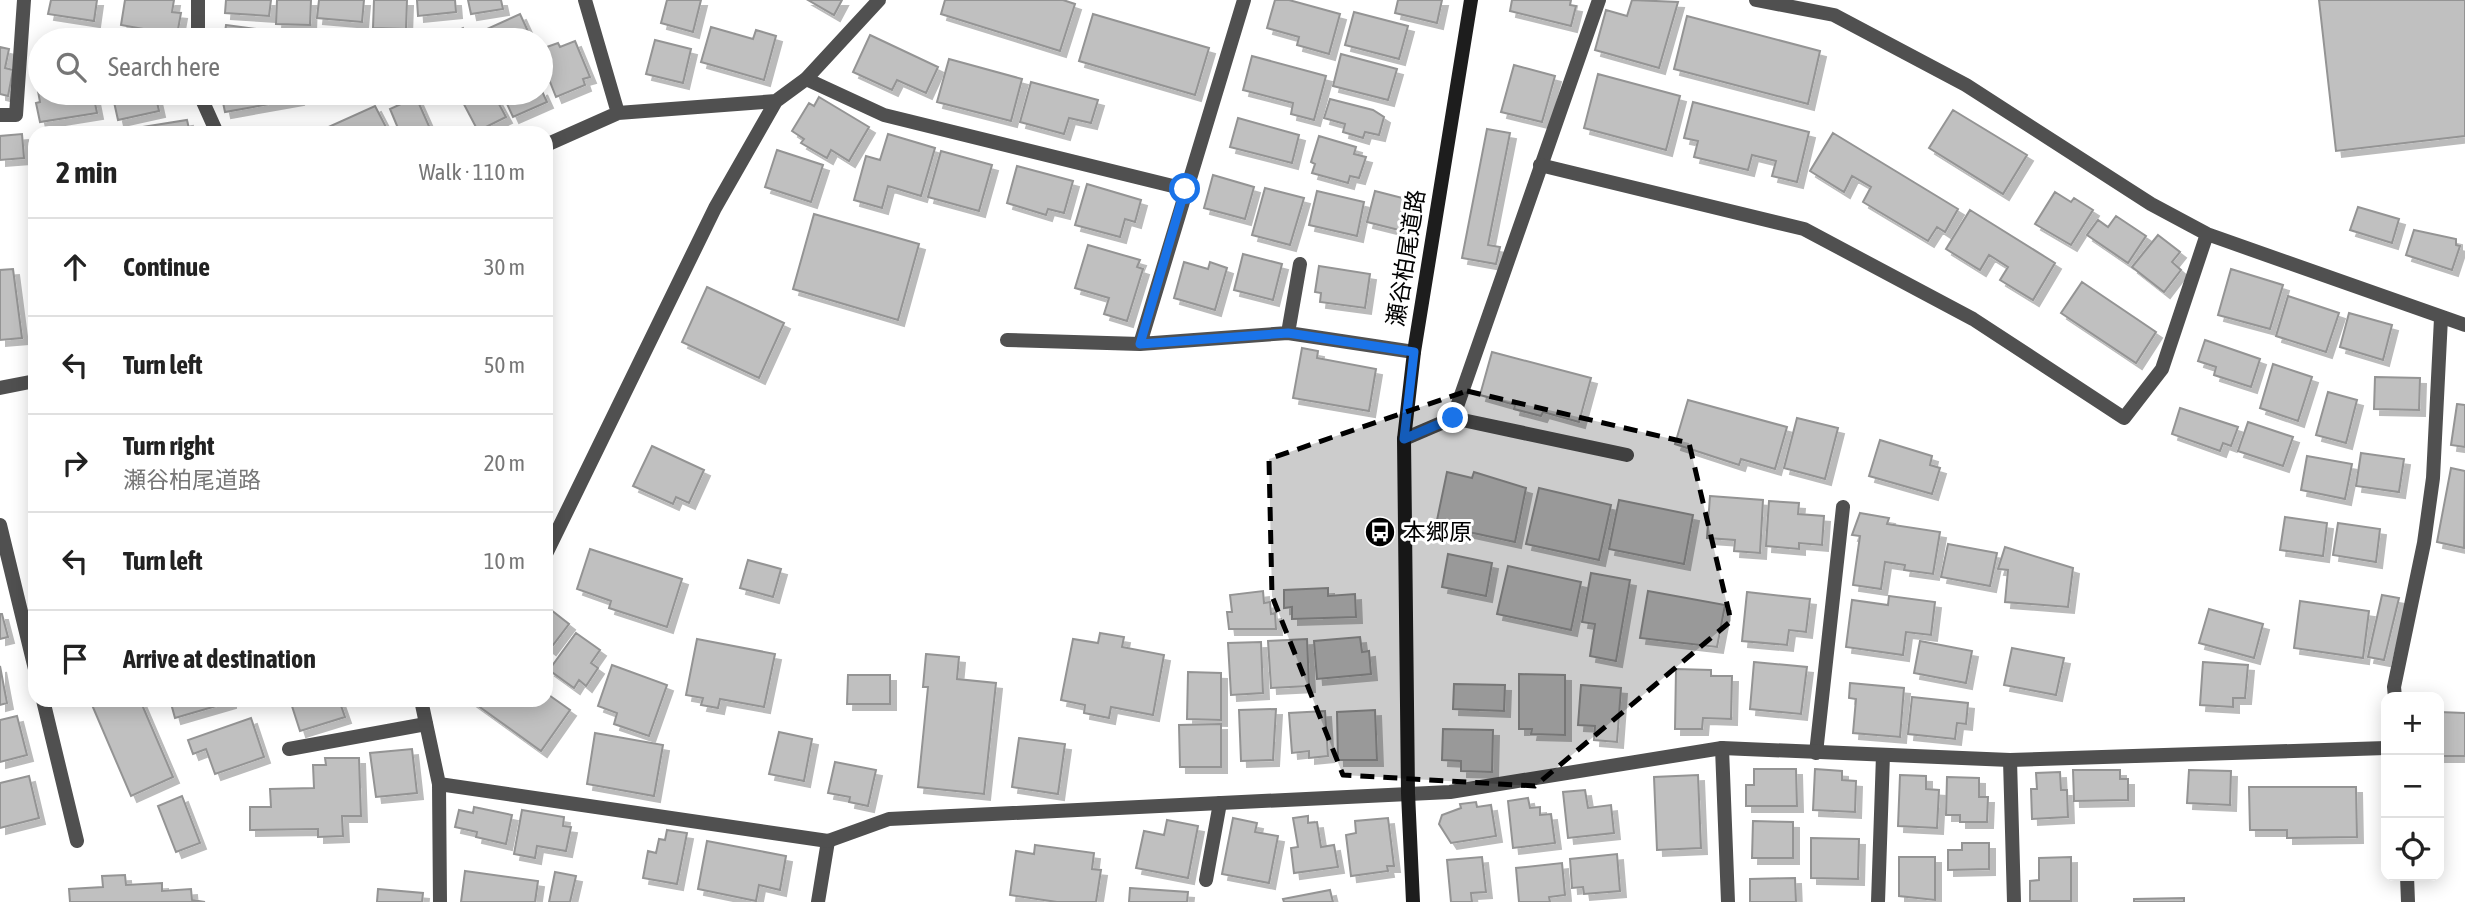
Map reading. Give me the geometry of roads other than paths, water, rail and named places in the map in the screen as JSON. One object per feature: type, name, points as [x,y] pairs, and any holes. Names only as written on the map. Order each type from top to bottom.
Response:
[{"type":"main road","name":"瀬谷柏尾道路","points":[[1413,902],[1408,793],[1404,439],[1414,352],[1471,0]]},
{"type":"street","points":[[0,115],[16,115],[24,0]]},
{"type":"street","points":[[198,0],[198,28]]},
{"type":"street","points":[[585,0],[618,113]]},
{"type":"street","points":[[553,540],[715,208],[776,101],[806,79],[879,0]]},
{"type":"street","points":[[1140,344],[1244,0]]},
{"type":"street","points":[[1453,418],[1599,0]]},
{"type":"street","points":[[1756,0],[1833,15],[1966,85],[2151,204],[2207,234],[2465,325]]},
{"type":"street","points":[[806,79],[884,115],[1185,189]]},
{"type":"street","points":[[553,142],[618,113],[776,101]]},
{"type":"street","points":[[204,105],[214,126]]},
{"type":"street","points":[[1540,166],[1804,229],[1973,319],[2124,418],[2162,369],[2207,234]]},
{"type":"street","points":[[1288,333],[1300,264]]},
{"type":"street","points":[[2394,692],[2424,543],[2433,478],[2441,318]]},
{"type":"street","points":[[1007,340],[1140,344],[1288,333],[1414,352]]},
{"type":"street","points":[[0,388],[28,383]]},
{"type":"street","points":[[1404,439],[1453,418],[1627,455]]},
{"type":"street","points":[[1816,753],[1843,507]]},
{"type":"street","points":[[0,525],[28,640]]},
{"type":"street","points":[[45,707],[77,841]]},
{"type":"street","points":[[422,707],[439,784],[440,902]]},
{"type":"street","points":[[289,749],[426,724]]},
{"type":"street","points":[[1722,748],[1728,902]]},
{"type":"street","points":[[439,784],[828,841],[889,820],[1450,792],[1722,748],[2010,760],[2381,748]]},
{"type":"street","points":[[1878,902],[1883,755]]},
{"type":"street","points":[[2010,760],[2014,902]]},
{"type":"street","points":[[1206,880],[1220,803]]},
{"type":"street","points":[[818,902],[828,841]]},
{"type":"street","points":[[2407,881],[2408,902]]},
{"type":"place","name":"本郷原","points":[[1380,532]]}]
